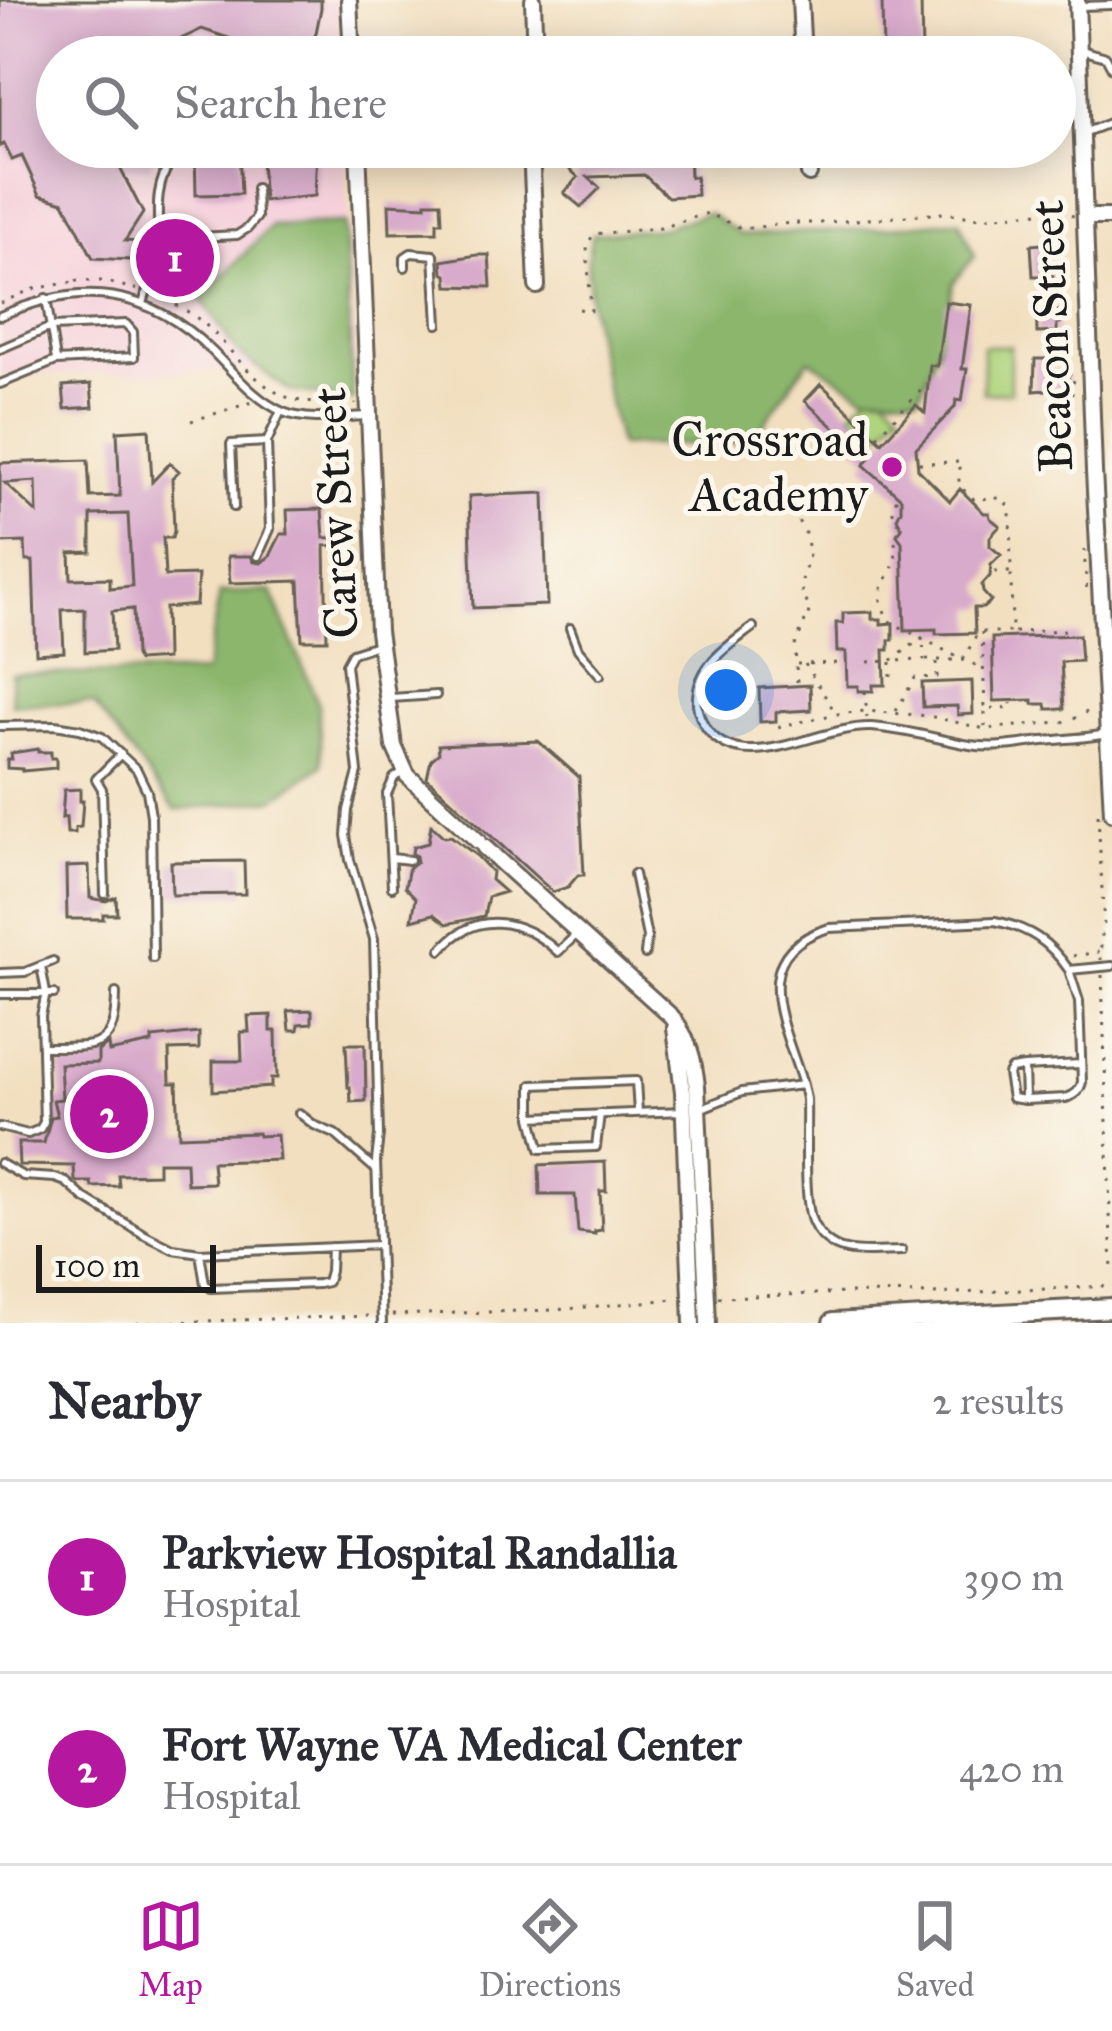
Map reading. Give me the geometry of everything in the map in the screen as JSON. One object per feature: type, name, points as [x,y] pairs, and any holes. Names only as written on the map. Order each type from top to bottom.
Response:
[{"type":"main road","points":[[833,1323],[1112,1308]]},
{"type":"street","points":[[349,0],[351,36]]},
{"type":"street","points":[[533,0],[534,36]]},
{"type":"street","points":[[800,0],[801,36]]},
{"type":"street","name":"Beacon Street","points":[[1078,3],[1105,811]]},
{"type":"street","name":"Carew Street","points":[[359,168],[380,644],[394,746],[405,770],[672,1018],[691,1110],[708,1323]]},
{"type":"street","points":[[532,168],[537,286]]},
{"type":"street","points":[[809,168],[809,174]]},
{"type":"street","points":[[1086,218],[1112,217]]},
{"type":"street","name":"Carew Street","points":[[691,1110],[692,1323]]},
{"type":"lane","points":[[1078,3],[1112,5]]},
{"type":"lane","points":[[1079,50],[1106,57],[1112,68]]},
{"type":"lane","points":[[1083,133],[1112,122]]},
{"type":"lane","points":[[143,304],[159,250],[157,192],[166,168]]},
{"type":"lane","points":[[159,239],[237,235],[257,217],[256,188]]},
{"type":"lane","points":[[405,267],[405,256],[411,253],[434,255],[438,324]]},
{"type":"lane","points":[[0,316],[46,298],[105,295],[143,304],[180,323],[281,411],[304,417],[368,413]]},
{"type":"lane","points":[[46,298],[56,361]]},
{"type":"lane","points":[[0,349],[51,327],[126,324],[133,332],[134,357],[56,361],[0,384]]},
{"type":"lane","points":[[258,556],[270,529],[267,442],[281,411]]},
{"type":"lane","points":[[234,507],[231,444],[267,442]]},
{"type":"lane","points":[[754,627],[715,656],[698,688],[697,707],[703,723],[717,742],[731,749],[770,749],[833,731],[868,727],[1004,748],[1101,736]]},
{"type":"lane","points":[[571,628],[578,649],[600,675]]},
{"type":"lane","points":[[380,644],[352,652],[346,664],[358,772],[346,835],[374,939],[381,1319]]},
{"type":"lane","points":[[387,698],[436,695]]},
{"type":"lane","points":[[0,726],[80,728],[102,737],[137,770],[151,816],[153,958]]},
{"type":"lane","points":[[105,894],[102,789],[96,779],[122,753]]},
{"type":"lane","points":[[392,887],[388,787],[405,770]]},
{"type":"lane","points":[[391,858],[410,860]]},
{"type":"lane","points":[[634,874],[647,938],[645,954]]},
{"type":"lane","points":[[902,1251],[846,1250],[834,1246],[815,1227],[809,1207],[806,1099],[777,999],[776,978],[792,945],[829,928],[995,921],[1021,926],[1043,939],[1067,966],[1079,1001],[1081,1064],[1081,1087],[1073,1096],[1012,1098],[1011,1069],[1081,1064]]},
{"type":"lane","points":[[441,950],[453,936],[484,924],[518,926],[558,952],[579,933]]},
{"type":"lane","points":[[0,973],[25,972],[53,961]]},
{"type":"lane","points":[[0,1127],[28,1134],[43,1126],[41,1016],[50,993],[41,966]]},
{"type":"lane","points":[[1067,966],[1112,966]]},
{"type":"lane","points":[[0,994],[50,993]]},
{"type":"lane","points":[[44,1047],[88,1046],[106,1038],[116,1018],[116,993]]},
{"type":"lane","points":[[1024,1067],[1025,1100]]},
{"type":"lane","points":[[600,1114],[596,1147],[540,1149],[532,1118],[532,1085],[636,1081],[638,1113]]},
{"type":"lane","points":[[532,1118],[691,1110],[742,1092],[803,1085]]},
{"type":"lane","points":[[299,1113],[335,1133],[376,1170]]},
{"type":"lane","points":[[0,1163],[23,1176],[66,1182],[83,1198],[173,1249],[379,1245]]},
{"type":"lane","points":[[200,1252],[206,1284],[211,1288],[318,1284],[326,1282],[331,1271],[331,1247]]},
{"type":"path","points":[[579,309],[591,311],[587,248],[592,234],[661,228],[708,213],[743,230],[943,213],[980,218],[1034,212],[1086,218]]},
{"type":"path","points":[[1042,472],[1046,449],[1061,429],[1074,374],[1061,374],[1054,260]]},
{"type":"path","points":[[0,303],[33,289],[75,281],[102,281],[147,293],[179,305],[207,326],[256,378],[279,393],[306,403],[356,403],[357,411],[368,413]]},
{"type":"path","points":[[877,436],[926,390]]},
{"type":"path","points":[[191,421],[259,396]]},
{"type":"path","points":[[920,463],[962,462],[957,475],[961,489],[974,500],[1000,498],[1010,507],[1012,632]]},
{"type":"path","points":[[897,499],[893,517],[901,528],[894,537],[896,567],[880,598],[889,621],[983,668]]},
{"type":"path","points":[[790,515],[801,523],[809,555],[801,584],[810,609],[795,646],[796,682]]},
{"type":"path","points":[[799,554],[809,555]]},
{"type":"path","points":[[988,572],[1011,572]]},
{"type":"path","points":[[791,584],[801,584]]},
{"type":"path","points":[[962,659],[978,632],[1071,630]]},
{"type":"path","points":[[982,632],[985,729]]},
{"type":"path","points":[[923,637],[924,659]]},
{"type":"path","points":[[891,661],[923,637]]},
{"type":"path","points":[[868,662],[962,659]]},
{"type":"path","points":[[896,712],[915,678],[937,677],[937,660]]},
{"type":"path","points":[[886,681],[892,680],[891,661]]},
{"type":"path","points":[[796,664],[847,663]]},
{"type":"path","points":[[805,664],[836,714]]},
{"type":"path","points":[[865,691],[866,711]]},
{"type":"path","points":[[985,709],[1011,704]]},
{"type":"path","points":[[975,728],[1070,721],[1094,708],[1101,736]]},
{"type":"path","points":[[1105,811],[1101,966],[1112,1272]]},
{"type":"path","points":[[1067,966],[1081,953],[1101,952]]},
{"type":"path","points":[[713,1298],[1112,1286]]},
{"type":"path","points":[[137,1323],[381,1319],[684,1298]]},
{"type":"shaded area","points":[[0,0],[337,0],[339,36],[36,36],[36,168],[345,168],[355,369],[0,375]]},
{"type":"green space","points":[[708,213],[741,235],[959,220],[975,256],[953,283],[947,324],[919,396],[863,394],[809,359],[751,442],[619,446],[591,307],[588,278],[593,234],[661,228]]},
{"type":"green space","points":[[344,223],[353,400],[289,391],[236,351],[201,299],[271,226]]},
{"type":"green space","points":[[983,346],[1010,346],[1010,392],[983,393]]},
{"type":"green space","points":[[877,387],[901,411],[877,436],[851,412]]},
{"type":"green space","points":[[271,591],[318,703],[322,765],[274,799],[175,810],[93,703],[12,704],[11,674],[205,673],[220,593]]},
{"type":"building","points":[[0,0],[321,0],[315,36],[223,36],[202,29],[187,36],[36,36],[36,168],[120,168],[143,213],[125,241],[140,242],[130,260],[93,258],[64,202],[40,195],[22,156],[12,160],[4,144],[0,146]]},
{"type":"building","points":[[882,0],[921,0],[922,36],[883,36]]},
{"type":"building","points":[[195,168],[240,168],[241,194],[196,195]]},
{"type":"building","points":[[262,168],[316,168],[315,196],[264,201]]},
{"type":"building","points":[[568,168],[690,168],[690,177],[696,177],[697,195],[668,197],[644,175],[588,177],[600,188],[581,207],[564,193],[578,177]]},
{"type":"building","points":[[426,202],[441,202],[442,222],[437,222],[437,232],[390,233],[389,204],[426,206]]},
{"type":"building","points":[[1054,243],[1054,256],[1048,256],[1049,276],[1033,276],[1031,245]]},
{"type":"building","points":[[489,255],[491,287],[448,286],[442,261]]},
{"type":"building","points":[[1036,298],[1052,298],[1057,332],[1037,333]]},
{"type":"building","name":"Crossroad Academy","points":[[946,302],[971,305],[962,401],[956,400],[955,407],[916,448],[918,469],[950,501],[960,489],[1000,526],[990,537],[990,546],[1001,555],[982,585],[991,601],[974,608],[975,633],[905,630],[902,542],[897,535],[902,528],[897,518],[901,498],[864,465],[869,459],[805,401],[821,384],[882,442],[916,405],[925,413],[930,365],[937,366]]},
{"type":"building","points":[[1035,359],[1046,359],[1051,377],[1068,376],[1068,388],[1034,391]]},
{"type":"building","points":[[91,384],[93,407],[65,409],[63,386]]},
{"type":"building","points":[[149,429],[152,482],[170,463],[179,471],[172,478],[174,531],[172,538],[163,538],[165,576],[198,575],[196,605],[165,608],[166,659],[138,661],[133,609],[112,611],[114,650],[85,652],[85,609],[62,610],[64,652],[36,654],[33,561],[26,561],[25,542],[0,543],[0,463],[88,460],[90,497],[120,496],[117,431]],"holes":[[[36,481],[37,513],[5,483]],[[128,514],[132,586],[110,588],[110,578],[71,579],[70,553],[91,552],[91,515]]]},
{"type":"building","points":[[544,493],[547,605],[473,608],[469,496]]},
{"type":"building","points":[[322,509],[324,538],[346,537],[347,545],[325,546],[327,640],[302,640],[299,581],[230,583],[228,556],[251,556],[261,563],[281,534],[288,534],[287,510]]},
{"type":"building","points":[[872,612],[872,619],[881,619],[881,624],[893,623],[893,640],[889,640],[889,650],[884,650],[885,685],[858,691],[858,686],[847,686],[846,652],[837,652],[836,623],[843,623],[843,613]]},
{"type":"building","points":[[1079,635],[1081,661],[1061,662],[1064,709],[1047,709],[1046,704],[1033,704],[1033,700],[994,701],[992,638]]},
{"type":"building","points":[[972,681],[973,714],[958,715],[957,706],[923,707],[922,683]]},
{"type":"building","points":[[810,685],[811,710],[776,712],[776,721],[760,722],[759,688]]},
{"type":"building","points":[[538,741],[579,777],[584,875],[553,892],[427,778],[438,745]]},
{"type":"building","points":[[51,752],[56,768],[7,768],[11,753]]},
{"type":"building","points":[[80,789],[81,827],[67,833],[66,817],[62,818],[64,790]]},
{"type":"building","points":[[431,825],[477,856],[492,872],[491,880],[505,892],[488,897],[484,916],[447,924],[434,914],[412,920],[416,898],[405,887],[409,867],[417,862],[413,847],[428,843]]},
{"type":"building","points":[[244,861],[245,894],[172,895],[171,862]]},
{"type":"building","points":[[89,866],[90,898],[106,901],[116,897],[117,914],[67,919],[66,867]]},
{"type":"building","points":[[312,1010],[312,1023],[290,1030],[288,1011]]},
{"type":"building","points":[[271,1015],[277,1078],[271,1078],[271,1087],[213,1091],[213,1061],[242,1061],[241,1032],[249,1032],[248,1016]]},
{"type":"building","points":[[199,1033],[199,1049],[169,1050],[170,1083],[177,1083],[179,1136],[277,1135],[279,1160],[212,1162],[214,1183],[187,1184],[186,1162],[158,1162],[158,1174],[118,1175],[119,1186],[92,1187],[91,1182],[75,1180],[74,1166],[19,1165],[18,1143],[44,1143],[51,1117],[57,1116],[53,1100],[62,1099],[60,1064],[98,1063],[98,1051],[108,1044],[109,1052],[152,1043],[152,1038]]},
{"type":"building","points":[[346,1044],[365,1044],[366,1101],[351,1102]]},
{"type":"building","points":[[605,1162],[606,1191],[600,1191],[602,1230],[578,1232],[575,1195],[540,1195],[539,1165]]},
{"type":"place","name":"Parkview Hospital Randallia","points":[[175,258]]},
{"type":"place","name":"Crossroad Academy","points":[[892,467]]},
{"type":"place","name":"Fort Wayne VA Medical Center","points":[[109,1114]]}]
